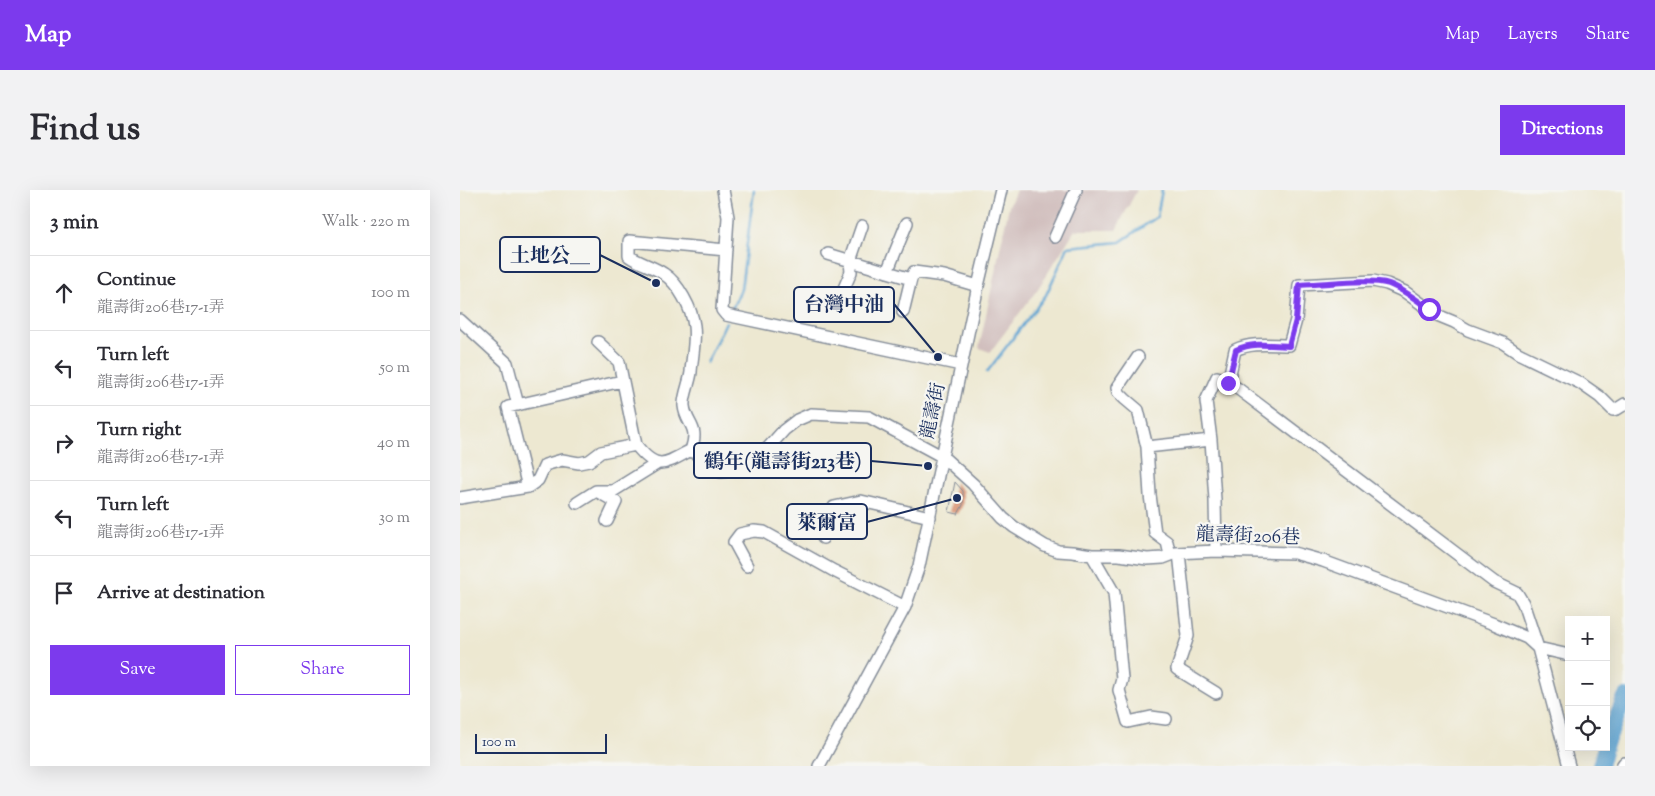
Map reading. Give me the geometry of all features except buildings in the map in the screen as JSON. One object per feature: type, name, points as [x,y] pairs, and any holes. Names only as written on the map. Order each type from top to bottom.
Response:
[{"type":"street","points":[[723,190],[728,217],[722,310],[726,315],[962,365]]},
{"type":"street","name":"龍壽街","points":[[819,766],[905,607],[919,566],[978,286],[1001,190]]},
{"type":"street","points":[[1055,237],[1076,190]]},
{"type":"street","points":[[887,272],[907,223]]},
{"type":"street","points":[[839,300],[851,272],[850,261],[862,226]]},
{"type":"street","points":[[598,342],[619,362],[636,445],[643,454],[653,462],[664,464],[691,450],[695,440],[693,426],[684,405],[690,378],[694,324],[686,302],[675,284],[664,274],[630,256],[629,241],[726,250]]},
{"type":"street","points":[[828,254],[912,279]]},
{"type":"street","points":[[904,312],[914,272],[944,276],[978,286]]},
{"type":"street","points":[[1228,383],[1236,350],[1256,344],[1289,346],[1296,320],[1299,285],[1373,282],[1387,284],[1405,292],[1437,315],[1468,330],[1503,343],[1518,353],[1580,383],[1600,397],[1613,410],[1618,410],[1625,404]]},
{"type":"street","points":[[460,320],[507,363],[518,405]]},
{"type":"street","points":[[1138,357],[1117,388],[1118,392],[1138,410],[1147,447],[1155,533],[1167,542],[1175,554],[1188,636],[1177,669],[1216,693]]},
{"type":"street","points":[[1216,551],[1215,500],[1206,401],[1217,377],[1237,388],[1494,582],[1517,594],[1523,603],[1538,648],[1568,766]]},
{"type":"street","points":[[528,487],[508,407],[622,381]]},
{"type":"street","name":"龍壽街206巷","points":[[691,450],[721,472],[746,468],[757,460],[784,430],[797,420],[811,414],[869,417],[943,457],[974,484],[1003,518],[1014,527],[1058,552],[1119,555],[1147,559],[1175,554],[1216,551],[1294,553],[1324,561],[1494,624],[1527,638],[1538,648],[1565,654]]},
{"type":"street","points":[[1147,447],[1211,440]]},
{"type":"street","points":[[460,498],[528,487],[538,480],[545,465],[562,460],[579,463],[589,461],[601,452],[636,445]]},
{"type":"street","points":[[577,503],[596,491],[613,491],[658,463]]},
{"type":"street","points":[[596,491],[616,502],[607,520]]},
{"type":"street","points":[[823,538],[834,507],[861,501],[930,517]]},
{"type":"street","points":[[747,566],[734,542],[740,534],[754,531],[764,532],[834,571],[905,607]]},
{"type":"street","points":[[1092,555],[1114,593],[1122,679],[1120,690],[1128,722],[1151,717],[1166,719]]},
{"type":"shaded area","points":[[1016,190],[1137,190],[1116,230],[1075,230],[1037,290],[990,352],[979,348],[1009,206]]},
{"type":"waterway","points":[[732,309],[741,289],[754,190]]},
{"type":"waterway","points":[[987,372],[1046,295],[1068,247],[1120,242],[1157,217],[1162,190]]},
{"type":"waterway","points":[[706,363],[726,322]]},
{"type":"waterway","points":[[1610,734],[1625,697]]},
{"type":"waterway","points":[[1600,766],[1604,751]]},
{"type":"place","name":"土地公＿","points":[[656,283]]},
{"type":"place","name":"台灣中油","points":[[938,357]]},
{"type":"place","name":"鶴年(龍壽街213巷)","points":[[928,466]]},
{"type":"place","name":"萊爾富","points":[[957,498]]},
{"type":"route","points":[[1228,383],[1236,350],[1256,344],[1289,346],[1296,320],[1299,285],[1373,282],[1387,284],[1405,292],[1429,309]]}]
